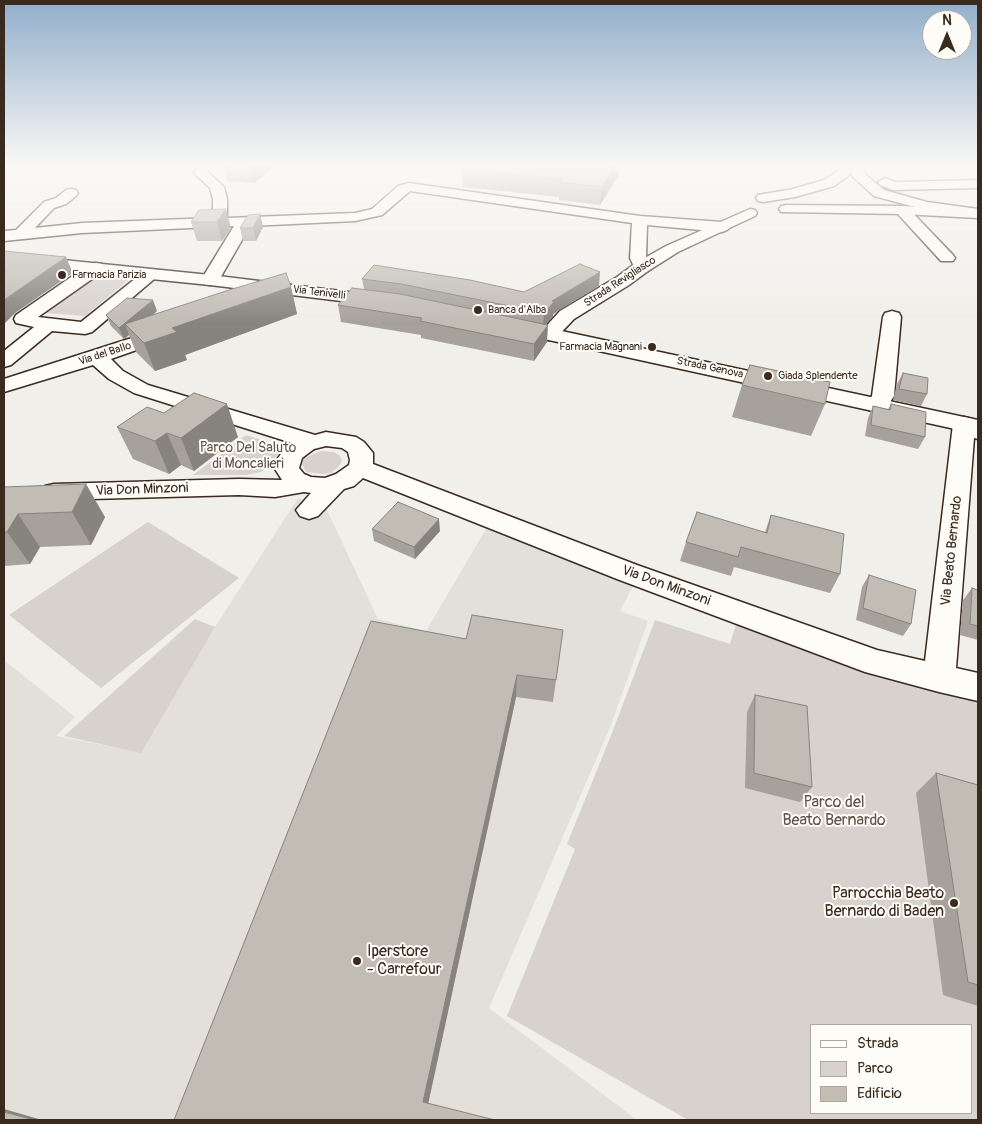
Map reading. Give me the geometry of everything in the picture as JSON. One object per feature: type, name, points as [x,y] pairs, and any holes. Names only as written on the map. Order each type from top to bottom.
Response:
[{"type":"street","points":[[21,234],[36,218]]},
{"type":"street","points":[[4,236],[82,228],[315,218]]},
{"type":"street","points":[[629,218],[722,227]]},
{"type":"street","name":"Strada Revigliasco","points":[[546,333],[567,315],[672,249],[722,227],[748,218]]},
{"type":"street","points":[[910,218],[947,258]]},
{"type":"street","points":[[640,220],[638,258],[642,267]]},
{"type":"street","points":[[210,280],[245,221]]},
{"type":"street","name":"Via Tenivelli","points":[[4,259],[290,289],[402,304]]},
{"type":"street","points":[[96,268],[23,319],[48,325],[99,332],[136,344]]},
{"type":"street","points":[[99,332],[152,274]]},
{"type":"street","points":[[253,302],[290,289]]},
{"type":"street","points":[[877,405],[882,396],[892,316]]},
{"type":"street","points":[[493,322],[546,333]]},
{"type":"street","points":[[4,361],[48,325]]},
{"type":"street","name":"Via del Ballo","points":[[4,386],[190,325]]},
{"type":"street","name":"Strada Genova","points":[[546,333],[877,405],[973,428]]},
{"type":"street","points":[[97,357],[116,375],[141,389],[314,442],[337,440],[356,447],[361,453],[360,468],[354,474],[335,484],[309,510],[298,473],[278,432]]},
{"type":"street","name":"Via Beato Bernardo","points":[[939,679],[973,428]]},
{"type":"street","name":"Via Don Minzoni","points":[[45,492],[239,487],[274,489],[298,473],[314,442]]},
{"type":"street","name":"Via Don Minzoni","points":[[360,468],[627,572],[876,663],[978,687]]},
{"type":"shaded area","points":[[298,498],[326,508],[378,619],[426,631],[486,529],[634,584],[620,611],[648,621],[611,725],[489,1008],[637,1120],[4,1120],[4,660],[75,717],[56,736],[140,752],[215,627]]},
{"type":"green space","points":[[95,274],[131,278],[85,316],[45,313]]},
{"type":"green space","name":"Parco Del Saluto di Moncalieri","points":[[246,435],[268,442],[278,449],[278,454],[270,466],[261,472],[246,475],[193,475]]},
{"type":"green space","points":[[321,451],[334,452],[340,456],[342,460],[340,465],[331,473],[306,472],[302,464],[304,458]]},
{"type":"green space","points":[[148,522],[239,578],[101,688],[9,615]]},
{"type":"green space","points":[[195,619],[215,627],[141,753],[64,736]]},
{"type":"green space","name":"Parco del Beato Bernardo","points":[[655,620],[730,644],[737,621],[889,679],[978,697],[978,1120],[688,1120],[507,1016],[575,849],[567,844]]},
{"type":"building","points":[[193,218],[219,218],[217,222],[191,222]]},
{"type":"building","points":[[246,218],[258,218],[253,228],[240,228]]},
{"type":"building","points":[[4,251],[66,257],[4,300]]},
{"type":"building","points":[[580,264],[600,272],[552,301],[554,302],[544,313],[401,284],[362,279],[374,265],[470,280],[524,292]]},
{"type":"building","points":[[286,273],[291,287],[172,328],[177,332],[144,343],[125,324],[229,290]]},
{"type":"building","points":[[352,288],[400,294],[548,325],[534,344],[420,321],[422,318],[338,305]]},
{"type":"building","points":[[127,298],[153,300],[119,328],[106,315]]},
{"type":"building","points":[[750,365],[830,382],[825,404],[742,385]]},
{"type":"building","points":[[903,373],[928,378],[927,394],[899,389]]},
{"type":"building","points":[[194,393],[227,404],[181,438],[167,433],[155,441],[117,427],[147,407],[164,413]]},
{"type":"building","points":[[891,404],[926,412],[925,437],[871,425],[873,406],[890,410]]},
{"type":"building","points":[[86,484],[72,512],[18,514],[7,532],[4,532],[4,487]]},
{"type":"building","points":[[398,502],[439,519],[414,547],[372,529]]},
{"type":"building","points":[[697,512],[767,533],[771,515],[844,534],[840,574],[741,547],[738,557],[686,542]]},
{"type":"building","points":[[869,575],[916,590],[911,624],[863,608]]},
{"type":"building","points":[[972,588],[978,590],[978,626],[970,624]]},
{"type":"building","name":"Iperstore - Carrefour","points":[[472,615],[563,630],[556,680],[517,675],[423,1102],[495,1120],[174,1120],[371,621],[466,639]]},
{"type":"building","points":[[755,695],[807,706],[812,787],[754,773]]},
{"type":"building","points":[[936,773],[978,785],[978,985],[968,982]]},
{"type":"building","points":[[4,1112],[34,1120],[4,1120]]},
{"type":"place","name":"Farmacia Parizia","points":[[62,275]]},
{"type":"place","name":"Banca d'Alba","points":[[478,310]]},
{"type":"place","name":"Farmacia Magnani","points":[[652,347]]},
{"type":"place","name":"Giada Splendente","points":[[768,376]]},
{"type":"place","name":"Parrocchia Beato Bernardo di Baden","points":[[954,903]]},
{"type":"place","name":"Iperstore - Carrefour","points":[[357,961]]}]
